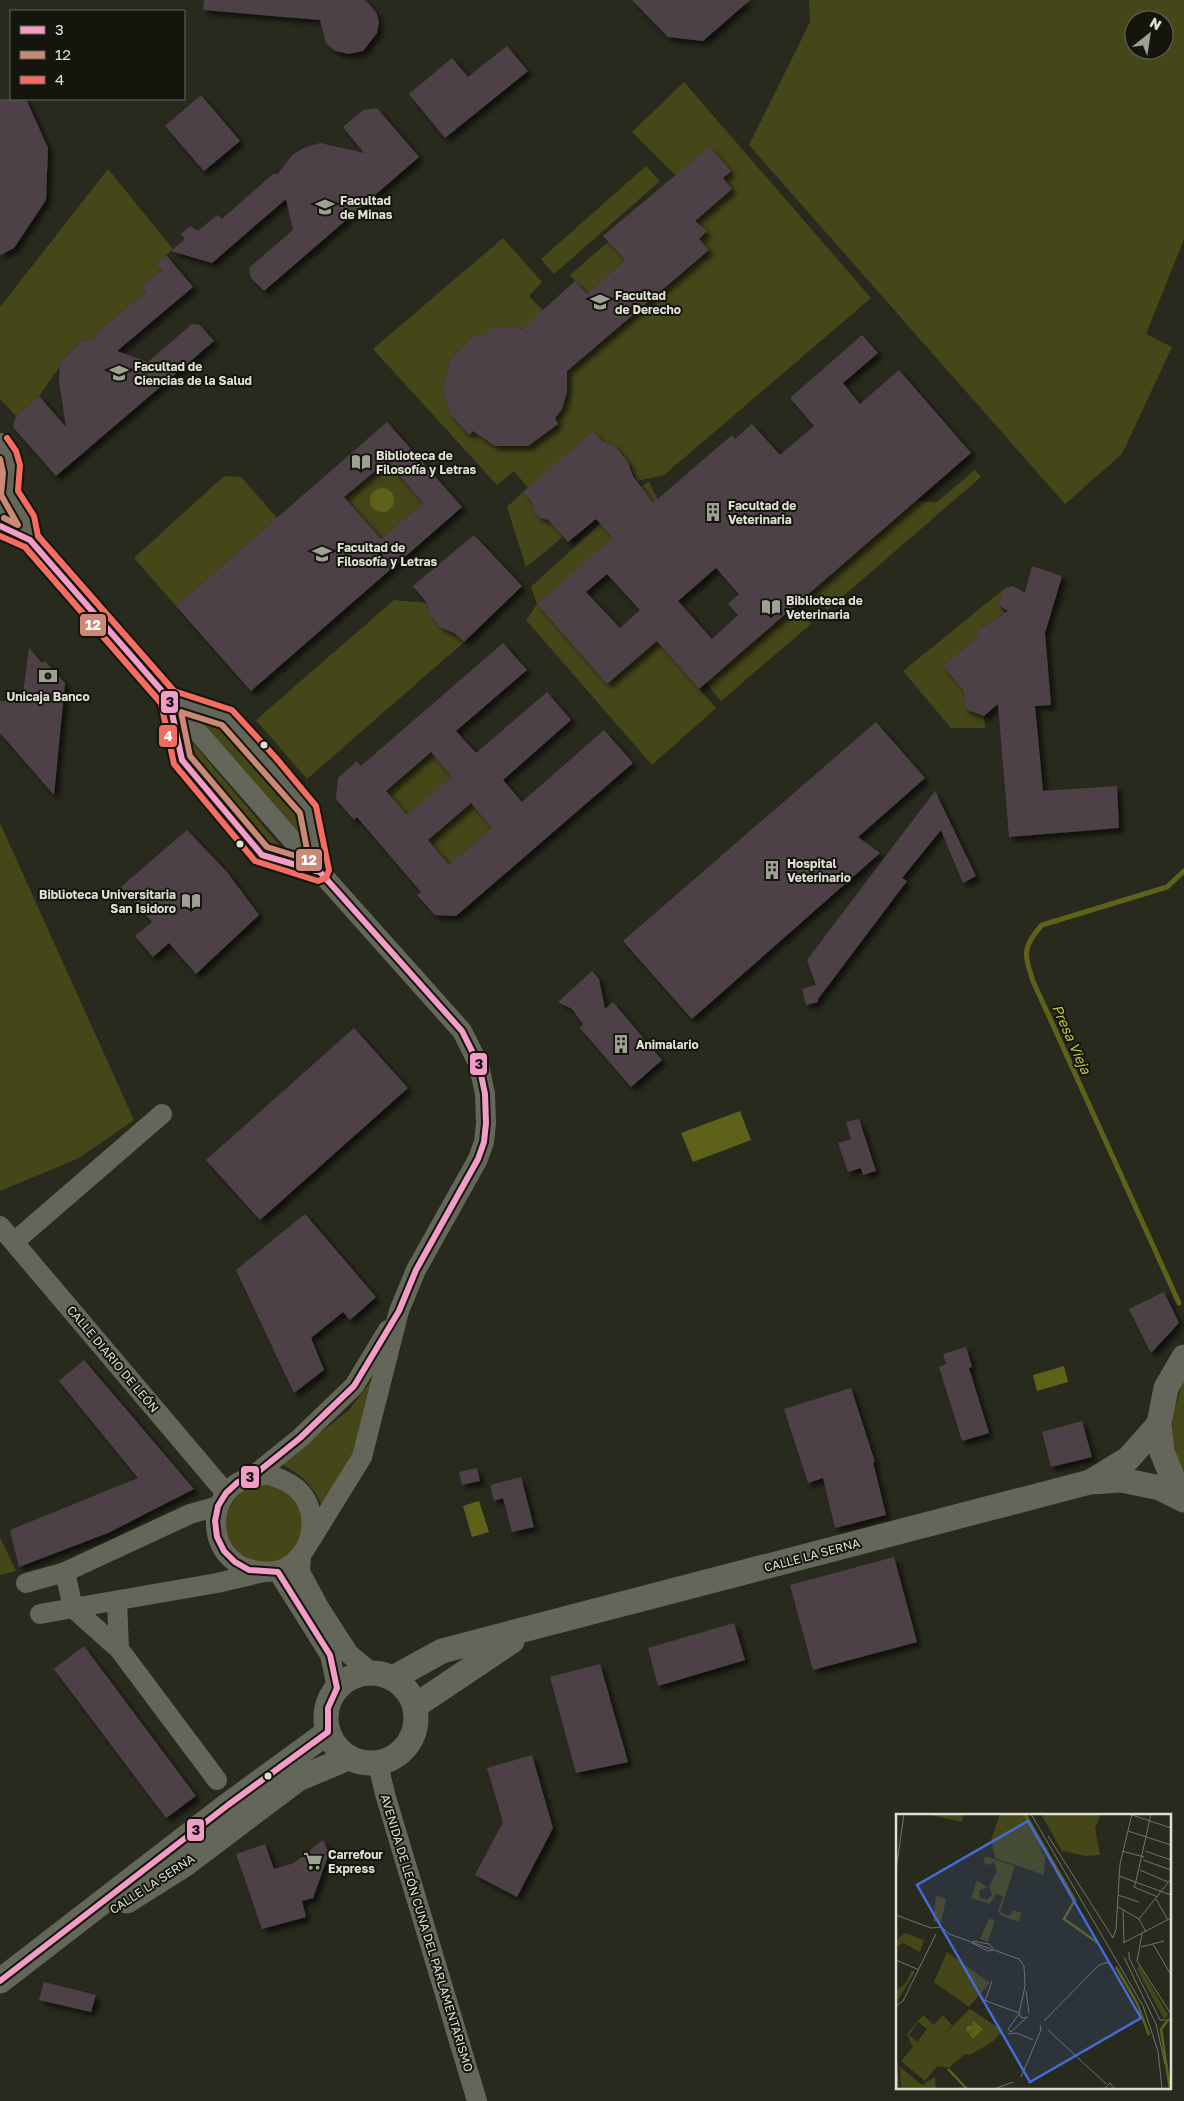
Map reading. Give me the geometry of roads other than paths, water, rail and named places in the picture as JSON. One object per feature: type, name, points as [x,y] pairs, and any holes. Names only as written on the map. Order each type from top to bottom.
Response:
[{"type":"street","points":[[0,443],[7,451],[12,464],[13,479],[5,500],[26,518],[30,540]]},
{"type":"street","points":[[0,526],[30,540],[320,872],[462,1031],[479,1065],[485,1094],[486,1123],[484,1142],[478,1159],[416,1270],[399,1311],[362,1457],[304,1551],[291,1566],[271,1572],[40,1614]]},
{"type":"street","points":[[169,699],[182,760],[262,855],[320,872]]},
{"type":"street","points":[[169,699],[227,717],[269,764],[308,809],[320,872]]},
{"type":"street","points":[[14,1242],[162,1114]]},
{"type":"street","name":"CALLE DIARIO DE LEÓN","points":[[0,1226],[222,1499]]},
{"type":"street","points":[[26,1583],[65,1572],[222,1499],[238,1482],[253,1476],[300,1438],[354,1386],[399,1311]]},
{"type":"street","points":[[1184,1357],[1166,1388],[1159,1424],[1162,1452],[1173,1479],[1184,1495]]},
{"type":"street","name":"CALLE LA SERNA","points":[[1090,1482],[1128,1459],[1159,1424]]},
{"type":"street","points":[[222,1499],[215,1522],[217,1537],[224,1551],[235,1562],[249,1570],[271,1572],[330,1655],[337,1688],[327,1709],[326,1720],[328,1732],[339,1751],[348,1758],[363,1763],[378,1764],[393,1759],[405,1749],[414,1736],[417,1721],[415,1706],[404,1687],[382,1676],[349,1654],[320,1610],[300,1572],[304,1551],[312,1531],[312,1516],[307,1501],[297,1488],[284,1479],[269,1475],[253,1476]]},
{"type":"street","name":"CALLE LA SERNA","points":[[337,1688],[347,1680],[359,1675],[382,1676],[442,1651],[1090,1482],[1122,1480],[1160,1488],[1184,1500]]},
{"type":"street","points":[[65,1572],[73,1608],[118,1649],[216,1780]]},
{"type":"street","points":[[117,1601],[118,1649]]},
{"type":"street","name":"CALLE LA SERNA","points":[[415,1706],[489,1655],[533,1628]]},
{"type":"street","name":"CALLE LA SERNA","points":[[0,1981],[228,1805],[328,1732]]},
{"type":"street","name":"CALLE LA SERNA","points":[[29,1960],[184,1865],[298,1779],[348,1758]]},
{"type":"street","name":"AVENIDA DE LEÓN CUNA DEL PARLAMENTARISMO","points":[[378,1764],[385,1794],[477,2101]]},
{"type":"waterway","name":"Presa Vieja","points":[[1179,1303],[1033,981],[1028,964],[1027,951],[1031,939],[1042,925],[1167,887],[1184,871]]},
{"type":"place","name":"Facultad de Minas","points":[[325,207]]},
{"type":"place","name":"Facultad de Derecho","points":[[600,302]]},
{"type":"place","name":"Facultad de Ciencias de la Salud","points":[[119,373]]},
{"type":"place","name":"Biblioteca de Filosofía y Letras","points":[[361,462]]},
{"type":"place","name":"Facultad de Veterinaria","points":[[713,512]]},
{"type":"place","name":"Facultad de Filosofía y Letras","points":[[322,554]]},
{"type":"place","name":"Biblioteca de Veterinaria","points":[[771,607]]},
{"type":"place","name":"Unicaja Banco","points":[[48,676]]},
{"type":"place","name":"Hospital Veterinario","points":[[772,870]]},
{"type":"place","name":"Biblioteca Universitaria San Isidoro","points":[[191,901]]},
{"type":"place","name":"Animalario","points":[[621,1044]]},
{"type":"place","name":"Carrefour Express","points":[[313,1861]]}]
